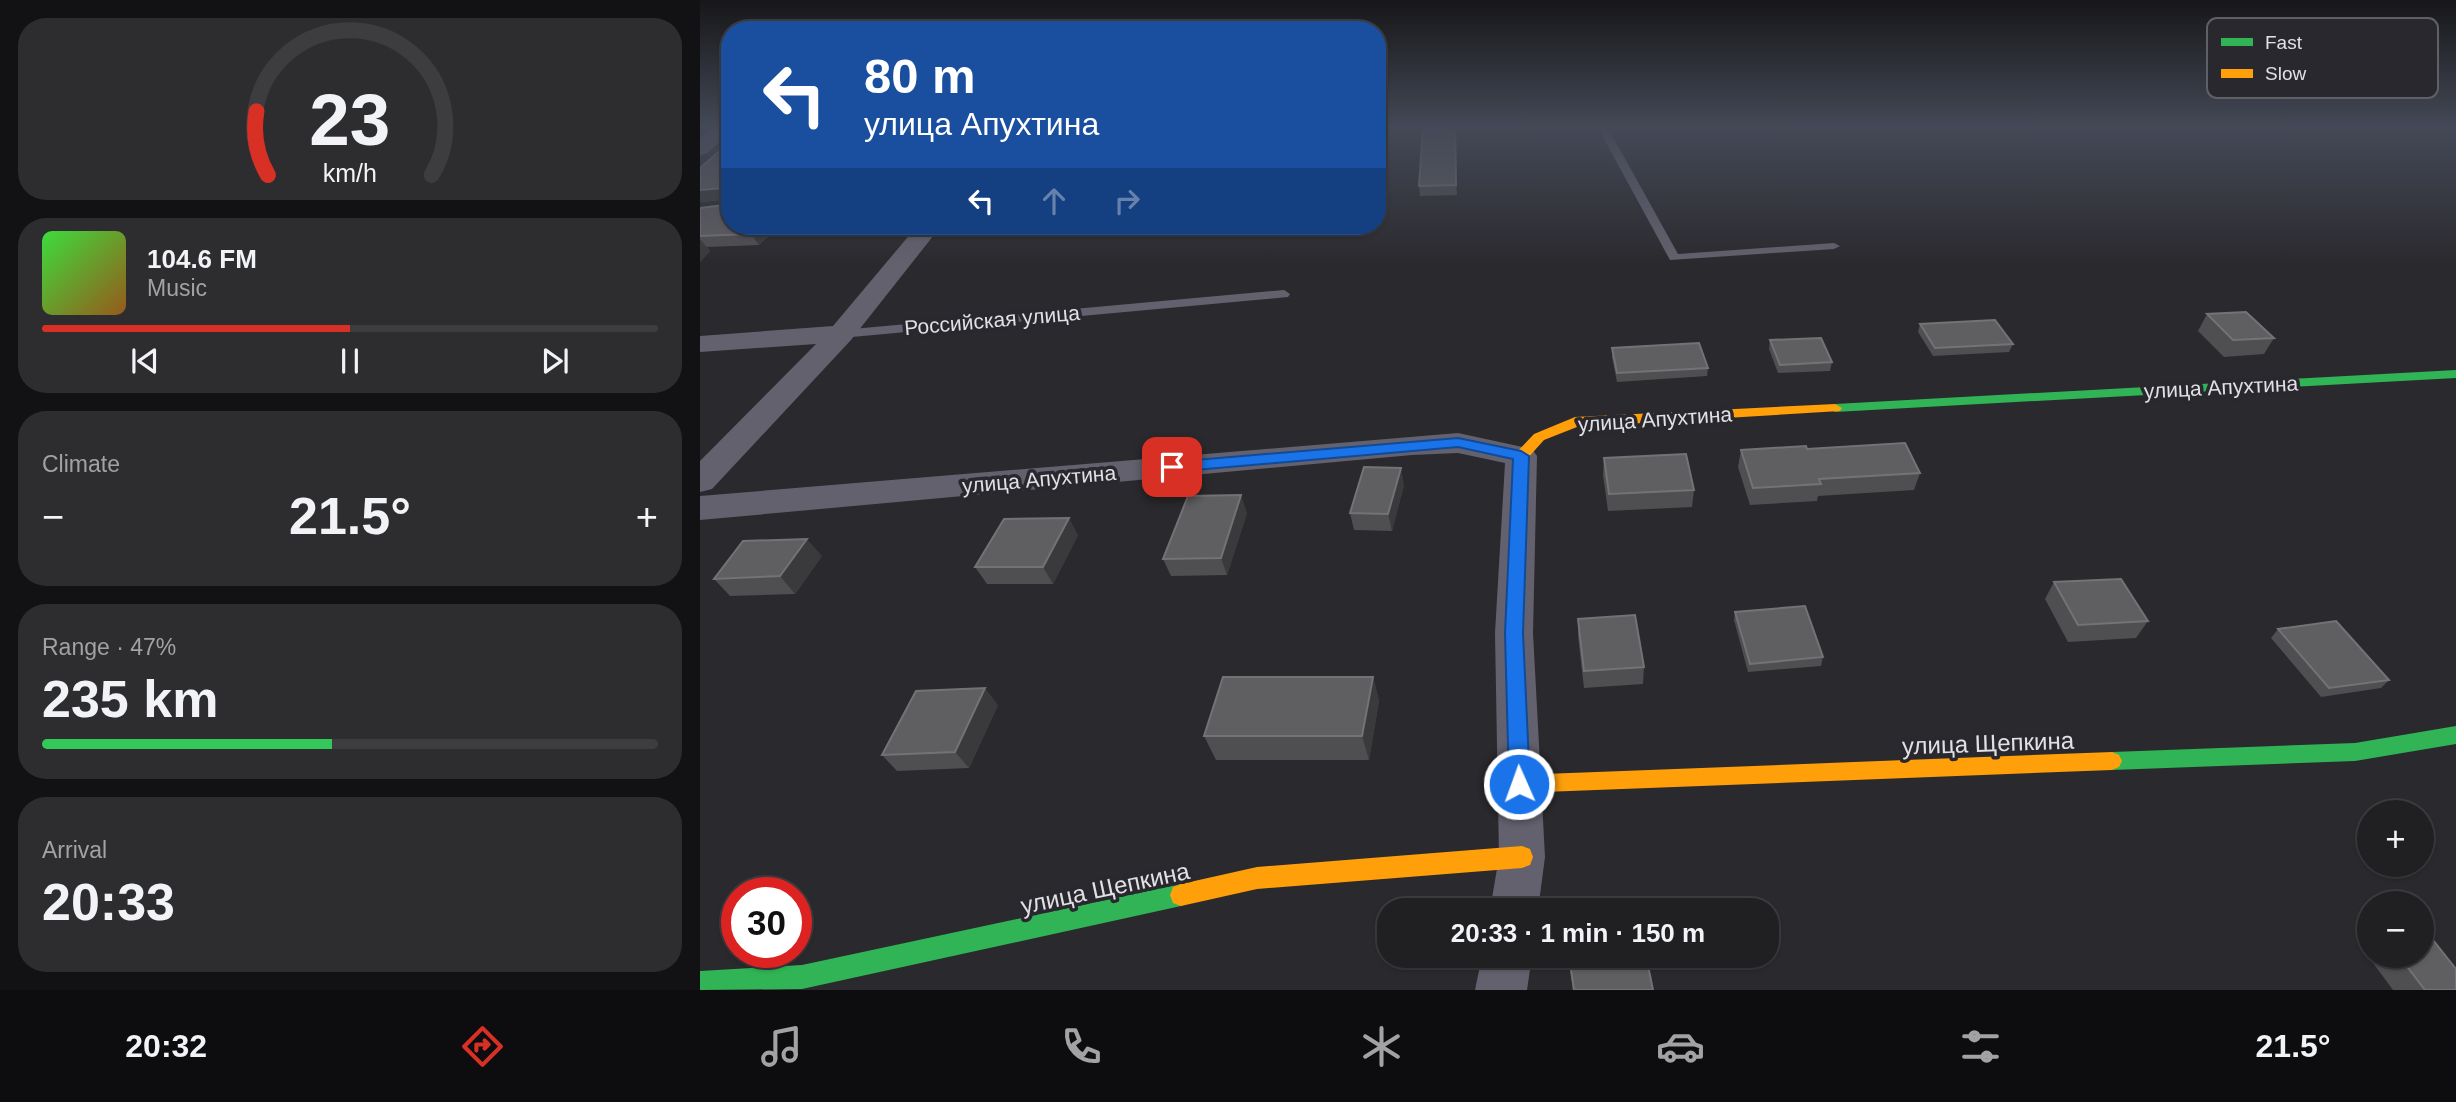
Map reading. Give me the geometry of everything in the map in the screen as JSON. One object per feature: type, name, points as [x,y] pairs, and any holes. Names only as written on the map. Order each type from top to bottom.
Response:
[{"type":"street","points":[[700,481],[841,334],[922,235]]},
{"type":"street","name":"Российская улица","points":[[700,345],[841,334]]},
{"type":"street","name":"улица Апухтина","points":[[700,508],[1412,445],[1458,443],[1521,456],[1539,437],[1575,422],[2456,374]]},
{"type":"street","points":[[1516,898],[1522,857],[1514,633],[1521,456]]},
{"type":"street","name":"улица Щепкина","points":[[1519,784],[2355,752],[2456,735]]},
{"type":"street","name":"улица Щепкина","points":[[700,983],[802,977],[1257,878],[1522,857]]},
{"type":"street","points":[[1501,990],[1505,968]]},
{"type":"lane","points":[[1627,174],[1674,258],[1834,246]]},
{"type":"lane","name":"Российская улица","points":[[841,334],[1284,294]]},
{"type":"building","points":[[700,174],[721,174],[721,188],[700,190]]},
{"type":"building","points":[[1420,174],[1456,174],[1456,185],[1419,186]]},
{"type":"building","points":[[721,205],[721,235],[726,235],[700,236],[700,208]]},
{"type":"building","points":[[2246,312],[2274,338],[2233,340],[2207,314]]},
{"type":"building","points":[[1995,320],[2013,344],[1935,348],[1920,324]]},
{"type":"building","points":[[1821,338],[1832,362],[1780,365],[1770,340]]},
{"type":"building","points":[[1699,343],[1708,368],[1617,373],[1612,348]]},
{"type":"building","points":[[1905,443],[1920,473],[1819,479],[1821,484],[1753,488],[1741,450],[1806,446],[1807,449]]},
{"type":"building","points":[[1686,454],[1694,490],[1609,494],[1604,458]]},
{"type":"building","points":[[1364,467],[1401,468],[1388,514],[1350,513]]},
{"type":"building","points":[[1241,495],[1221,558],[1163,559],[1188,496]]},
{"type":"building","points":[[1069,518],[1043,567],[975,567],[1004,519]]},
{"type":"building","points":[[807,539],[780,576],[714,579],[743,541]]},
{"type":"building","points":[[2121,579],[2148,621],[2078,625],[2054,582]]},
{"type":"building","points":[[1805,606],[1823,657],[1750,664],[1735,612]]},
{"type":"building","points":[[1635,615],[1644,667],[1584,671],[1578,619]]},
{"type":"building","points":[[2336,621],[2389,680],[2329,688],[2278,629]]},
{"type":"building","points":[[1223,677],[1373,677],[1362,736],[1204,736]]},
{"type":"building","points":[[985,688],[955,752],[882,755],[916,691]]},
{"type":"building","points":[[2434,941],[2456,969],[2456,990],[2425,990],[2408,968],[2434,968]]},
{"type":"building","points":[[1571,968],[1648,968],[1653,990],[1574,990]]},
{"type":"traffic: fast","points":[[1835,408],[2456,374]]},
{"type":"traffic: fast","points":[[2112,761],[2355,752],[2456,735]]},
{"type":"traffic: fast","points":[[700,983],[802,977],[1181,895]]},
{"type":"traffic: slow","points":[[1521,456],[1539,437],[1575,422],[1835,408]]},
{"type":"traffic: slow","points":[[1519,784],[2112,761]]},
{"type":"traffic: slow","points":[[1181,895],[1257,878],[1522,857]]},
{"type":"route","points":[[1172,467],[1458,443],[1521,456],[1514,633],[1519,784]]}]
